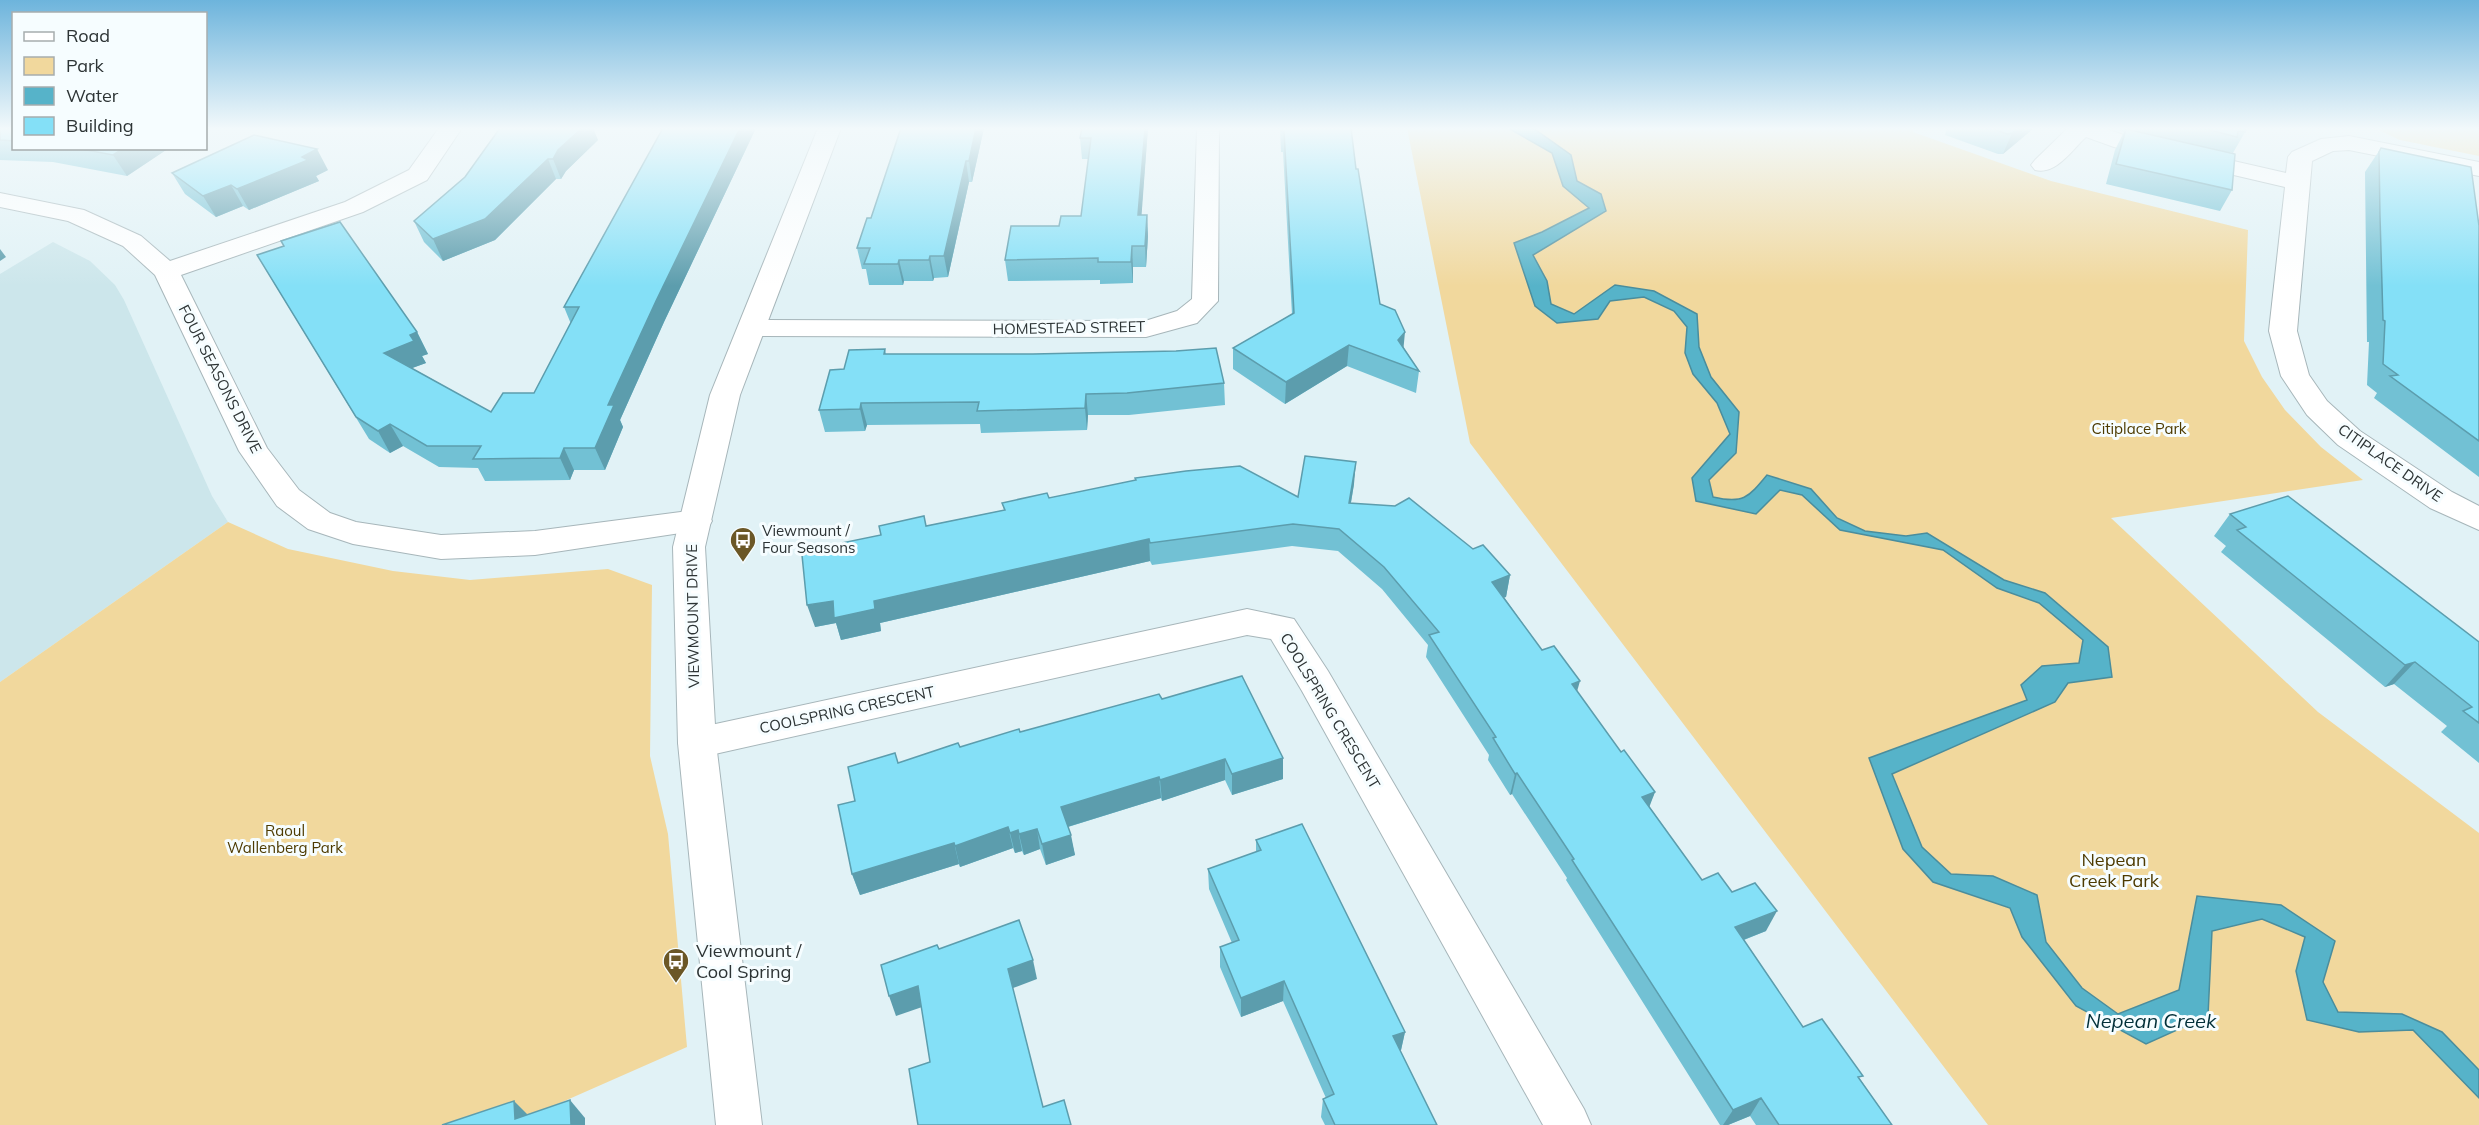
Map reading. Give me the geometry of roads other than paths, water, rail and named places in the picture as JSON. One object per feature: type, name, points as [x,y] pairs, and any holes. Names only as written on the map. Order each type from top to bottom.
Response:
[{"type":"street","points":[[166,271],[354,207],[407,180]]},
{"type":"street","name":"VIEWMOUNT DRIVE","points":[[739,1125],[697,743],[690,547],[725,395],[810,180]]},
{"type":"street","name":"HOMESTEAD STREET","points":[[753,328],[1146,329],[1187,317],[1205,301],[1207,180]]},
{"type":"street","points":[[2287,180],[2298,183]]},
{"type":"street","name":"CITIPLACE DRIVE","points":[[2298,183],[2283,332],[2295,376],[2317,408],[2349,438],[2441,500],[2479,519]]},
{"type":"street","name":"FOUR SEASONS DRIVE","points":[[0,200],[75,215],[132,241],[166,271],[254,451],[288,498],[319,521],[354,533],[441,547],[536,543],[696,521]]},
{"type":"street","name":"COOLSPRING CRESCENT","points":[[697,743],[1247,622],[1282,628],[1315,681],[1568,1125]]},
{"type":"water","name":"Nepean Creek","points":[[1561,180],[1577,180],[1601,194],[1606,211],[1533,255],[1547,281],[1551,304],[1574,314],[1615,285],[1654,291],[1697,314],[1699,347],[1711,377],[1739,412],[1736,453],[1709,480],[1713,497],[1731,500],[1744,497],[1755,489],[1767,475],[1811,489],[1837,518],[1865,531],[1906,536],[1927,533],[2004,580],[2045,593],[2108,647],[2112,677],[2068,683],[2055,702],[1892,774],[1922,847],[1951,874],[1993,876],[2037,895],[2046,942],[2082,988],[2118,1014],[2179,990],[2197,896],[2281,905],[2335,941],[2323,982],[2338,1012],[2402,1014],[2442,1032],[2479,1070],[2479,1098],[2413,1030],[2359,1032],[2307,1020],[2296,971],[2305,937],[2262,919],[2212,931],[2208,1016],[2146,1044],[2076,1006],[2022,937],[2010,908],[1933,882],[1903,849],[1869,758],[2027,700],[2021,685],[2042,666],[2079,663],[2083,640],[2039,603],[1997,588],[1943,550],[1840,530],[1802,495],[1780,490],[1756,514],[1696,501],[1692,478],[1730,434],[1717,403],[1693,374],[1685,353],[1687,327],[1674,311],[1644,297],[1610,301],[1598,319],[1557,323],[1535,306],[1514,243],[1542,232],[1589,208],[1563,186]]},
{"type":"place","name":"Viewmount / Four Seasons","points":[[743,563]]},
{"type":"place","name":"Viewmount / Cool Spring","points":[[676,984]]},
{"type":"park label","name":"Citiplace Park","points":[[2139,429]]},
{"type":"park label","name":"Raoul Wallenberg Park","points":[[285,840]]},
{"type":"park label","name":"Nepean Creek Park","points":[[2114,870]]}]
